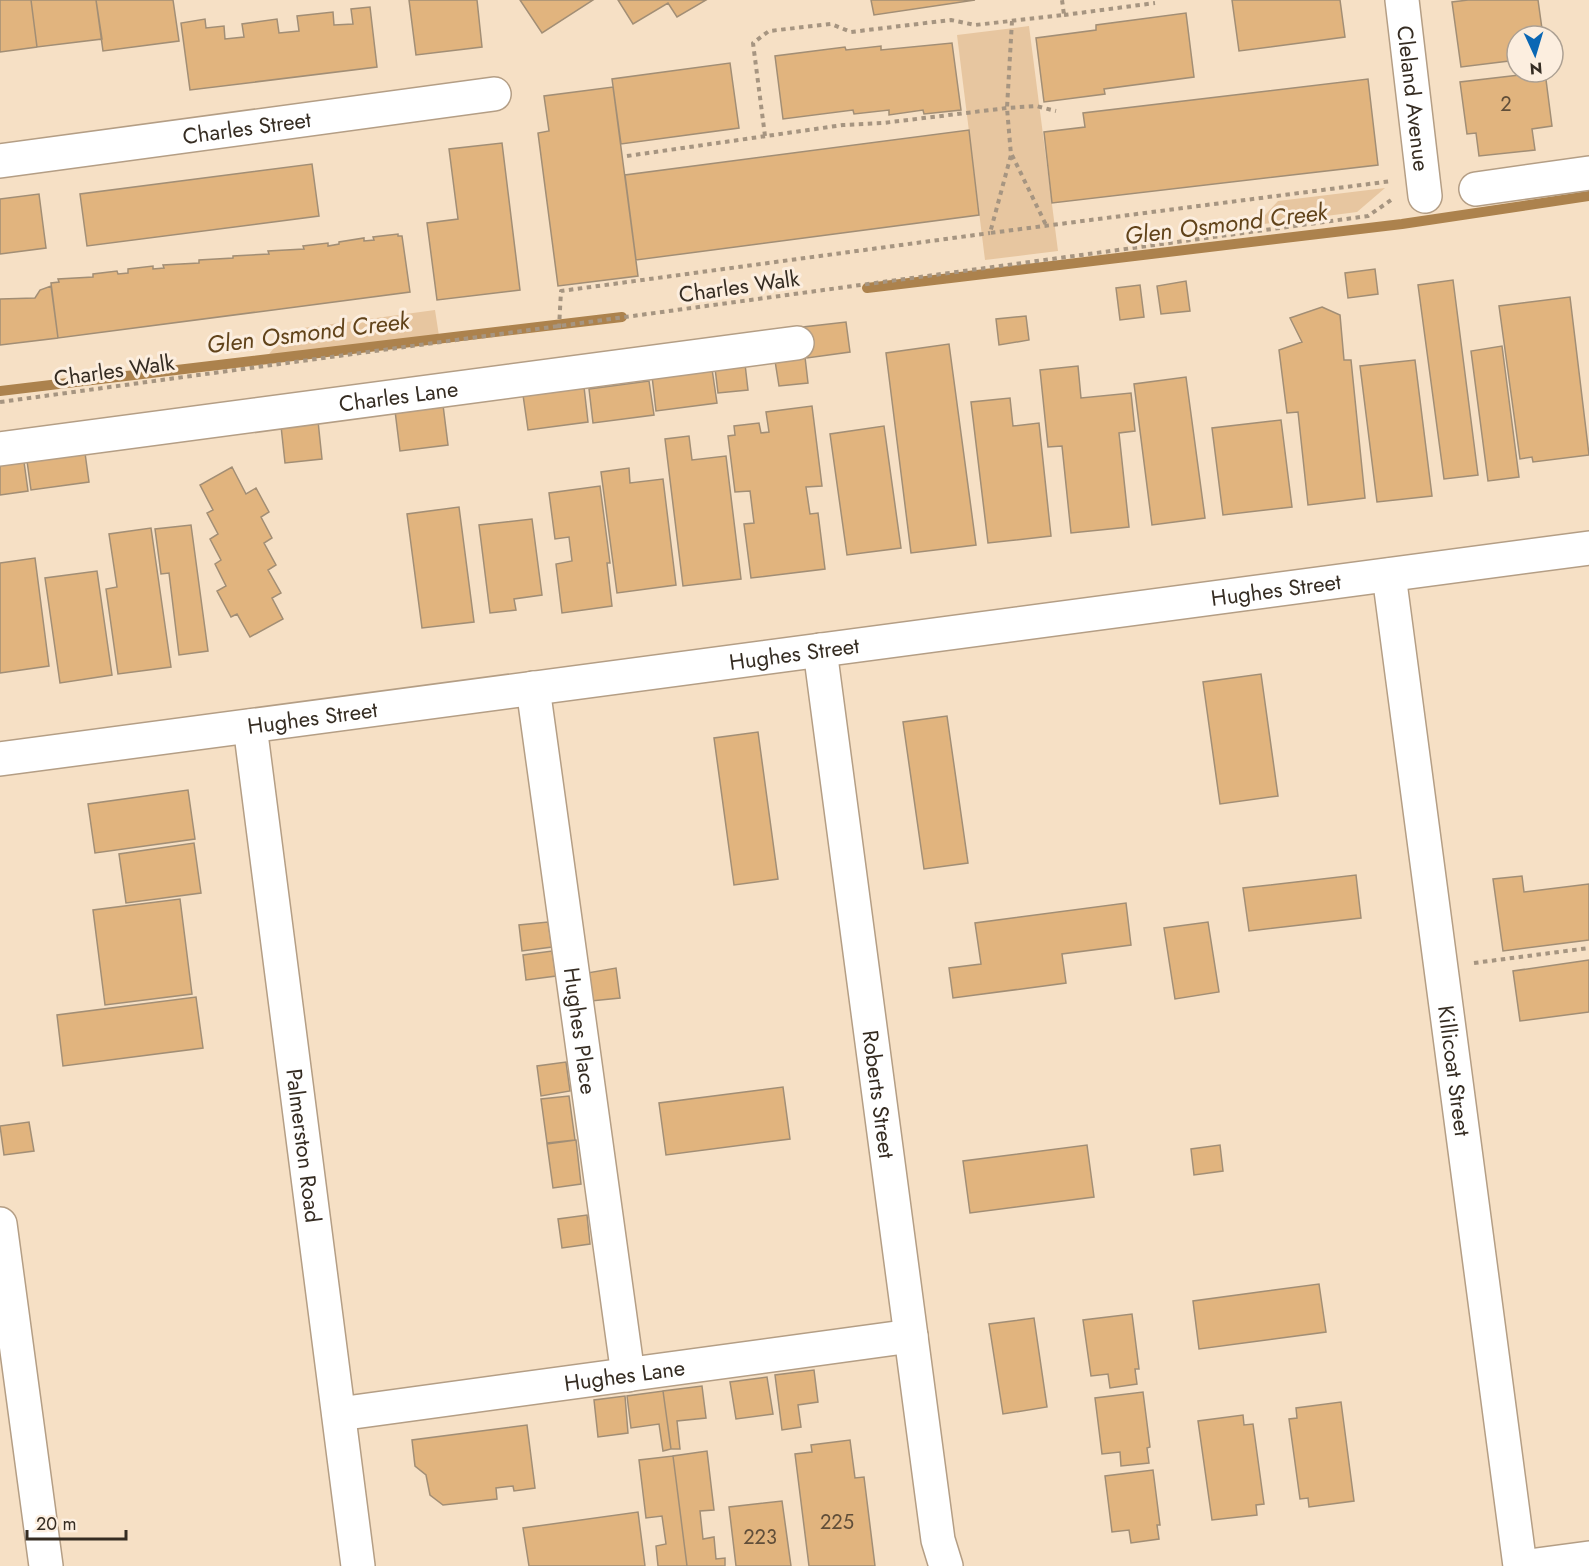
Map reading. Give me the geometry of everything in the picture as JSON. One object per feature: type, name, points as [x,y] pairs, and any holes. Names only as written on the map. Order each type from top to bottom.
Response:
[{"type":"street","name":"Cleland Avenue","points":[[1402,0],[1411,188]]},
{"type":"street","name":"Charles Street","points":[[0,161],[494,94]]},
{"type":"street","points":[[1476,189],[1589,173]]},
{"type":"street","name":"Charles Lane","points":[[0,449],[797,343]]},
{"type":"street","name":"Hughes Street","points":[[0,759],[1589,548]]},
{"type":"street","name":"Killicoat Street","points":[[1389,575],[1520,1566]]},
{"type":"street","name":"Roberts Street","points":[[820,650],[941,1557]]},
{"type":"street","name":"Hughes Place","points":[[533,688],[628,1375]]},
{"type":"street","name":"Palmerston Road","points":[[250,726],[358,1566]]},
{"type":"street","points":[[0,1224],[46,1566]]},
{"type":"street","name":"Hughes Lane","points":[[339,1414],[911,1336]]},
{"type":"street","points":[[1529,1566],[1589,1558]]},
{"type":"path","points":[[1062,0],[1065,15]]},
{"type":"path","points":[[765,136],[753,43],[769,31],[831,24],[851,32],[951,20],[975,26],[1155,3]]},
{"type":"path","points":[[990,233],[1011,155],[1007,108],[1012,21]]},
{"type":"path","points":[[627,156],[843,125],[883,123],[1036,106],[1056,111]]},
{"type":"path","points":[[1011,155],[1047,227]]},
{"type":"path","points":[[559,328],[561,291],[990,233],[1411,188]]},
{"type":"path","name":"Charles Walk","points":[[0,402],[559,328],[1368,216],[1411,188]]},
{"type":"path","points":[[1440,967],[1589,948]]},
{"type":"shaded area","points":[[1029,26],[1058,251],[985,260],[957,35]]},
{"type":"shaded area","points":[[1385,188],[1357,212],[1256,225],[1278,201]]},
{"type":"shaded area","points":[[435,310],[439,336],[266,358],[288,330]]},
{"type":"building","points":[[0,0],[31,0],[37,47],[0,52]]},
{"type":"building","points":[[31,0],[96,0],[102,39],[37,47]]},
{"type":"building","points":[[96,0],[173,0],[179,41],[103,51]]},
{"type":"building","points":[[409,0],[477,0],[482,47],[416,55]]},
{"type":"building","points":[[520,0],[593,0],[542,33]]},
{"type":"building","points":[[618,0],[706,0],[677,17],[668,3],[633,24]]},
{"type":"building","points":[[871,0],[975,0],[874,15]]},
{"type":"building","points":[[1232,0],[1340,0],[1345,37],[1239,51]]},
{"type":"building","points":[[1538,0],[1541,24],[1505,24],[1505,62],[1461,67],[1452,2]]},
{"type":"building","points":[[370,7],[377,67],[190,90],[181,23],[205,19],[206,28],[224,26],[225,39],[244,37],[242,24],[277,19],[279,33],[299,31],[297,16],[333,12],[334,25],[353,24],[351,9]]},
{"type":"building","points":[[1186,13],[1194,77],[1104,89],[1105,94],[1044,102],[1036,38],[1096,30],[1096,25]]},
{"type":"building","points":[[952,43],[961,110],[924,114],[923,110],[889,115],[889,110],[854,114],[853,110],[783,119],[775,56],[845,47],[846,50],[881,46],[881,50]]},
{"type":"building","points":[[730,63],[739,128],[621,144],[612,79]]},
{"type":"building","points":[[1505,77],[1505,84],[1547,84],[1552,126],[1532,129],[1535,150],[1479,156],[1476,133],[1467,134],[1460,82]]},
{"type":"building","points":[[1368,79],[1378,165],[1052,203],[1044,132],[1085,127],[1083,113]]},
{"type":"building","points":[[613,87],[638,276],[558,286],[538,133],[549,131],[544,96]]},
{"type":"building","points":[[969,130],[979,215],[636,260],[625,175]]},
{"type":"building","points":[[502,143],[520,290],[437,300],[427,223],[458,219],[449,149]]},
{"type":"building","points":[[312,164],[319,216],[87,246],[80,194]]},
{"type":"building","points":[[39,194],[46,248],[0,254],[0,199]]},
{"type":"building","points":[[398,234],[402,236],[410,292],[58,338],[51,283],[59,282],[58,279],[93,277],[93,274],[117,271],[118,274],[128,273],[128,269],[153,266],[153,269],[164,268],[163,265],[269,254],[268,251],[304,249],[303,246],[328,243],[328,246],[364,238],[364,241],[374,240],[373,237]]},
{"type":"building","points":[[1375,269],[1378,294],[1348,298],[1345,273]]},
{"type":"building","points":[[1453,280],[1478,475],[1444,479],[1418,285]]},
{"type":"building","points":[[1186,281],[1190,311],[1161,314],[1157,286]]},
{"type":"building","points":[[1140,285],[1144,317],[1120,320],[1116,288]]},
{"type":"building","points":[[51,286],[58,338],[0,345],[0,299],[35,298],[40,290]]},
{"type":"building","points":[[1570,297],[1589,455],[1533,462],[1532,457],[1520,459],[1499,306]]},
{"type":"building","points":[[1322,307],[1340,315],[1344,360],[1351,360],[1365,498],[1308,505],[1298,412],[1287,413],[1279,350],[1302,342],[1290,318]]},
{"type":"building","points":[[1026,316],[1029,340],[999,345],[996,319]]},
{"type":"building","points":[[846,322],[850,352],[807,358],[803,327]]},
{"type":"building","points":[[949,344],[976,545],[911,553],[886,353]]},
{"type":"building","points":[[1502,346],[1519,477],[1488,481],[1471,351]]},
{"type":"building","points":[[805,357],[808,383],[779,386],[775,361]]},
{"type":"building","points":[[1415,360],[1432,496],[1377,502],[1360,366]]},
{"type":"building","points":[[745,364],[748,390],[718,393],[715,368]]},
{"type":"building","points":[[1078,366],[1081,398],[1131,393],[1135,431],[1119,433],[1129,527],[1071,533],[1062,446],[1048,447],[1040,370]]},
{"type":"building","points":[[712,369],[717,403],[656,411],[652,376]]},
{"type":"building","points":[[1186,377],[1205,518],[1152,525],[1134,384]]},
{"type":"building","points":[[649,381],[654,415],[593,423],[589,389]]},
{"type":"building","points":[[584,387],[588,422],[528,430],[523,395]]},
{"type":"building","points":[[1010,398],[1013,426],[1039,423],[1051,536],[988,543],[971,402]]},
{"type":"building","points":[[443,405],[448,445],[400,451],[395,411]]},
{"type":"building","points":[[812,406],[822,486],[806,487],[810,514],[818,513],[825,569],[751,578],[744,524],[754,523],[750,491],[735,492],[728,436],[735,435],[734,426],[759,423],[761,433],[769,432],[766,412]]},
{"type":"building","points":[[1281,420],[1292,507],[1223,515],[1212,428]]},
{"type":"building","points":[[318,421],[322,459],[285,463],[281,426]]},
{"type":"building","points":[[884,426],[901,548],[847,555],[830,434]]},
{"type":"building","points":[[689,436],[692,460],[726,456],[741,579],[683,586],[665,439]]},
{"type":"building","points":[[85,453],[89,482],[31,490],[27,461]]},
{"type":"building","points":[[24,462],[28,491],[0,495],[0,465]]},
{"type":"building","points":[[232,467],[246,494],[256,488],[269,512],[261,517],[272,538],[264,543],[276,565],[268,570],[281,593],[272,598],[283,619],[250,637],[237,614],[231,617],[217,591],[226,586],[215,564],[221,560],[210,539],[218,534],[207,513],[213,510],[200,485]]},
{"type":"building","points":[[629,468],[630,483],[663,479],[676,585],[617,593],[601,472]]},
{"type":"building","points":[[600,486],[610,563],[607,563],[612,606],[562,613],[556,564],[572,561],[569,537],[555,539],[549,493]]},
{"type":"building","points":[[459,507],[474,622],[422,628],[407,514]]},
{"type":"building","points":[[532,519],[542,595],[514,599],[516,610],[490,613],[479,525]]},
{"type":"building","points":[[191,525],[208,651],[179,655],[169,573],[161,574],[155,529]]},
{"type":"building","points":[[151,528],[171,667],[118,674],[106,589],[117,587],[109,534]]},
{"type":"building","points":[[35,558],[49,666],[0,673],[0,563]]},
{"type":"building","points":[[97,571],[112,675],[60,683],[45,578]]},
{"type":"building","points":[[1261,674],[1278,796],[1220,804],[1203,682]]},
{"type":"building","points":[[947,716],[968,863],[924,869],[903,722]]},
{"type":"building","points":[[758,732],[778,879],[734,885],[714,738]]},
{"type":"building","points":[[188,790],[195,839],[95,853],[88,804]]},
{"type":"building","points":[[194,843],[201,893],[126,903],[119,854]]},
{"type":"building","points":[[1356,875],[1361,918],[1249,931],[1243,888]]},
{"type":"building","points":[[1522,876],[1524,892],[1589,884],[1589,940],[1503,951],[1493,879]]},
{"type":"building","points":[[180,899],[192,994],[105,1005],[93,910]]},
{"type":"building","points":[[1126,903],[1131,945],[1062,954],[1066,983],[953,998],[949,968],[981,964],[975,923]]},
{"type":"building","points":[[548,922],[552,947],[522,951],[519,925]]},
{"type":"building","points":[[1208,922],[1219,992],[1175,999],[1164,928]]},
{"type":"building","points":[[552,951],[556,976],[526,980],[523,955]]},
{"type":"building","points":[[1589,960],[1589,1012],[1520,1021],[1513,971]]},
{"type":"building","points":[[616,968],[620,998],[591,1001],[587,973]]},
{"type":"building","points":[[196,997],[203,1048],[63,1066],[57,1015]]},
{"type":"building","points":[[566,1062],[570,1091],[541,1096],[537,1066]]},
{"type":"building","points":[[783,1087],[790,1139],[666,1155],[659,1103]]},
{"type":"building","points":[[569,1096],[575,1140],[547,1143],[541,1099]]},
{"type":"building","points":[[29,1122],[34,1151],[4,1155],[0,1126]]},
{"type":"building","points":[[576,1140],[581,1184],[553,1188],[547,1144]]},
{"type":"building","points":[[1087,1145],[1094,1197],[970,1213],[963,1161]]},
{"type":"building","points":[[1220,1145],[1223,1171],[1194,1175],[1191,1149]]},
{"type":"building","points":[[587,1215],[590,1244],[562,1248],[558,1219]]},
{"type":"building","points":[[1319,1284],[1326,1332],[1199,1349],[1193,1301]]},
{"type":"building","points":[[1132,1314],[1139,1369],[1135,1369],[1137,1384],[1110,1388],[1108,1374],[1091,1376],[1083,1320]]},
{"type":"building","points":[[1034,1318],[1047,1407],[1003,1414],[989,1324]]},
{"type":"building","points":[[814,1370],[818,1402],[798,1405],[801,1427],[782,1430],[775,1375]]},
{"type":"building","points":[[767,1377],[773,1414],[736,1419],[730,1382]]},
{"type":"building","points":[[702,1386],[706,1418],[677,1421],[680,1449],[671,1449],[663,1391]]},
{"type":"building","points":[[663,1391],[671,1449],[663,1451],[659,1424],[631,1428],[627,1396]]},
{"type":"building","points":[[1143,1392],[1150,1447],[1147,1448],[1149,1463],[1121,1466],[1120,1452],[1102,1454],[1095,1398]]},
{"type":"building","points":[[625,1396],[628,1433],[598,1437],[594,1400]]},
{"type":"building","points":[[1341,1402],[1354,1501],[1309,1507],[1308,1498],[1300,1499],[1289,1419],[1297,1418],[1296,1408]]},
{"type":"building","points":[[1243,1415],[1244,1425],[1253,1424],[1264,1504],[1256,1505],[1257,1515],[1212,1520],[1198,1421]]},
{"type":"building","points":[[527,1425],[535,1488],[514,1491],[513,1486],[496,1488],[497,1499],[443,1505],[430,1495],[426,1475],[415,1466],[412,1440]]},
{"type":"building","points":[[850,1440],[855,1478],[864,1477],[875,1566],[809,1566],[795,1454],[812,1452],[811,1445]]},
{"type":"building","points":[[707,1451],[714,1510],[700,1511],[703,1539],[714,1537],[716,1559],[725,1558],[725,1566],[687,1566],[673,1456]]},
{"type":"building","points":[[673,1456],[687,1566],[658,1566],[656,1546],[666,1544],[662,1516],[646,1518],[639,1460]]},
{"type":"building","points":[[1153,1470],[1160,1525],[1157,1525],[1159,1539],[1131,1543],[1129,1530],[1112,1532],[1105,1476]]},
{"type":"building","points":[[782,1501],[791,1566],[736,1566],[729,1507]]},
{"type":"building","points":[[638,1512],[645,1566],[529,1566],[523,1528]]},
{"type":"waterway","name":"Glen Osmond Creek","points":[[867,288],[1402,224],[1589,196]]},
{"type":"waterway","name":"Glen Osmond Creek","points":[[0,391],[622,317]]}]
